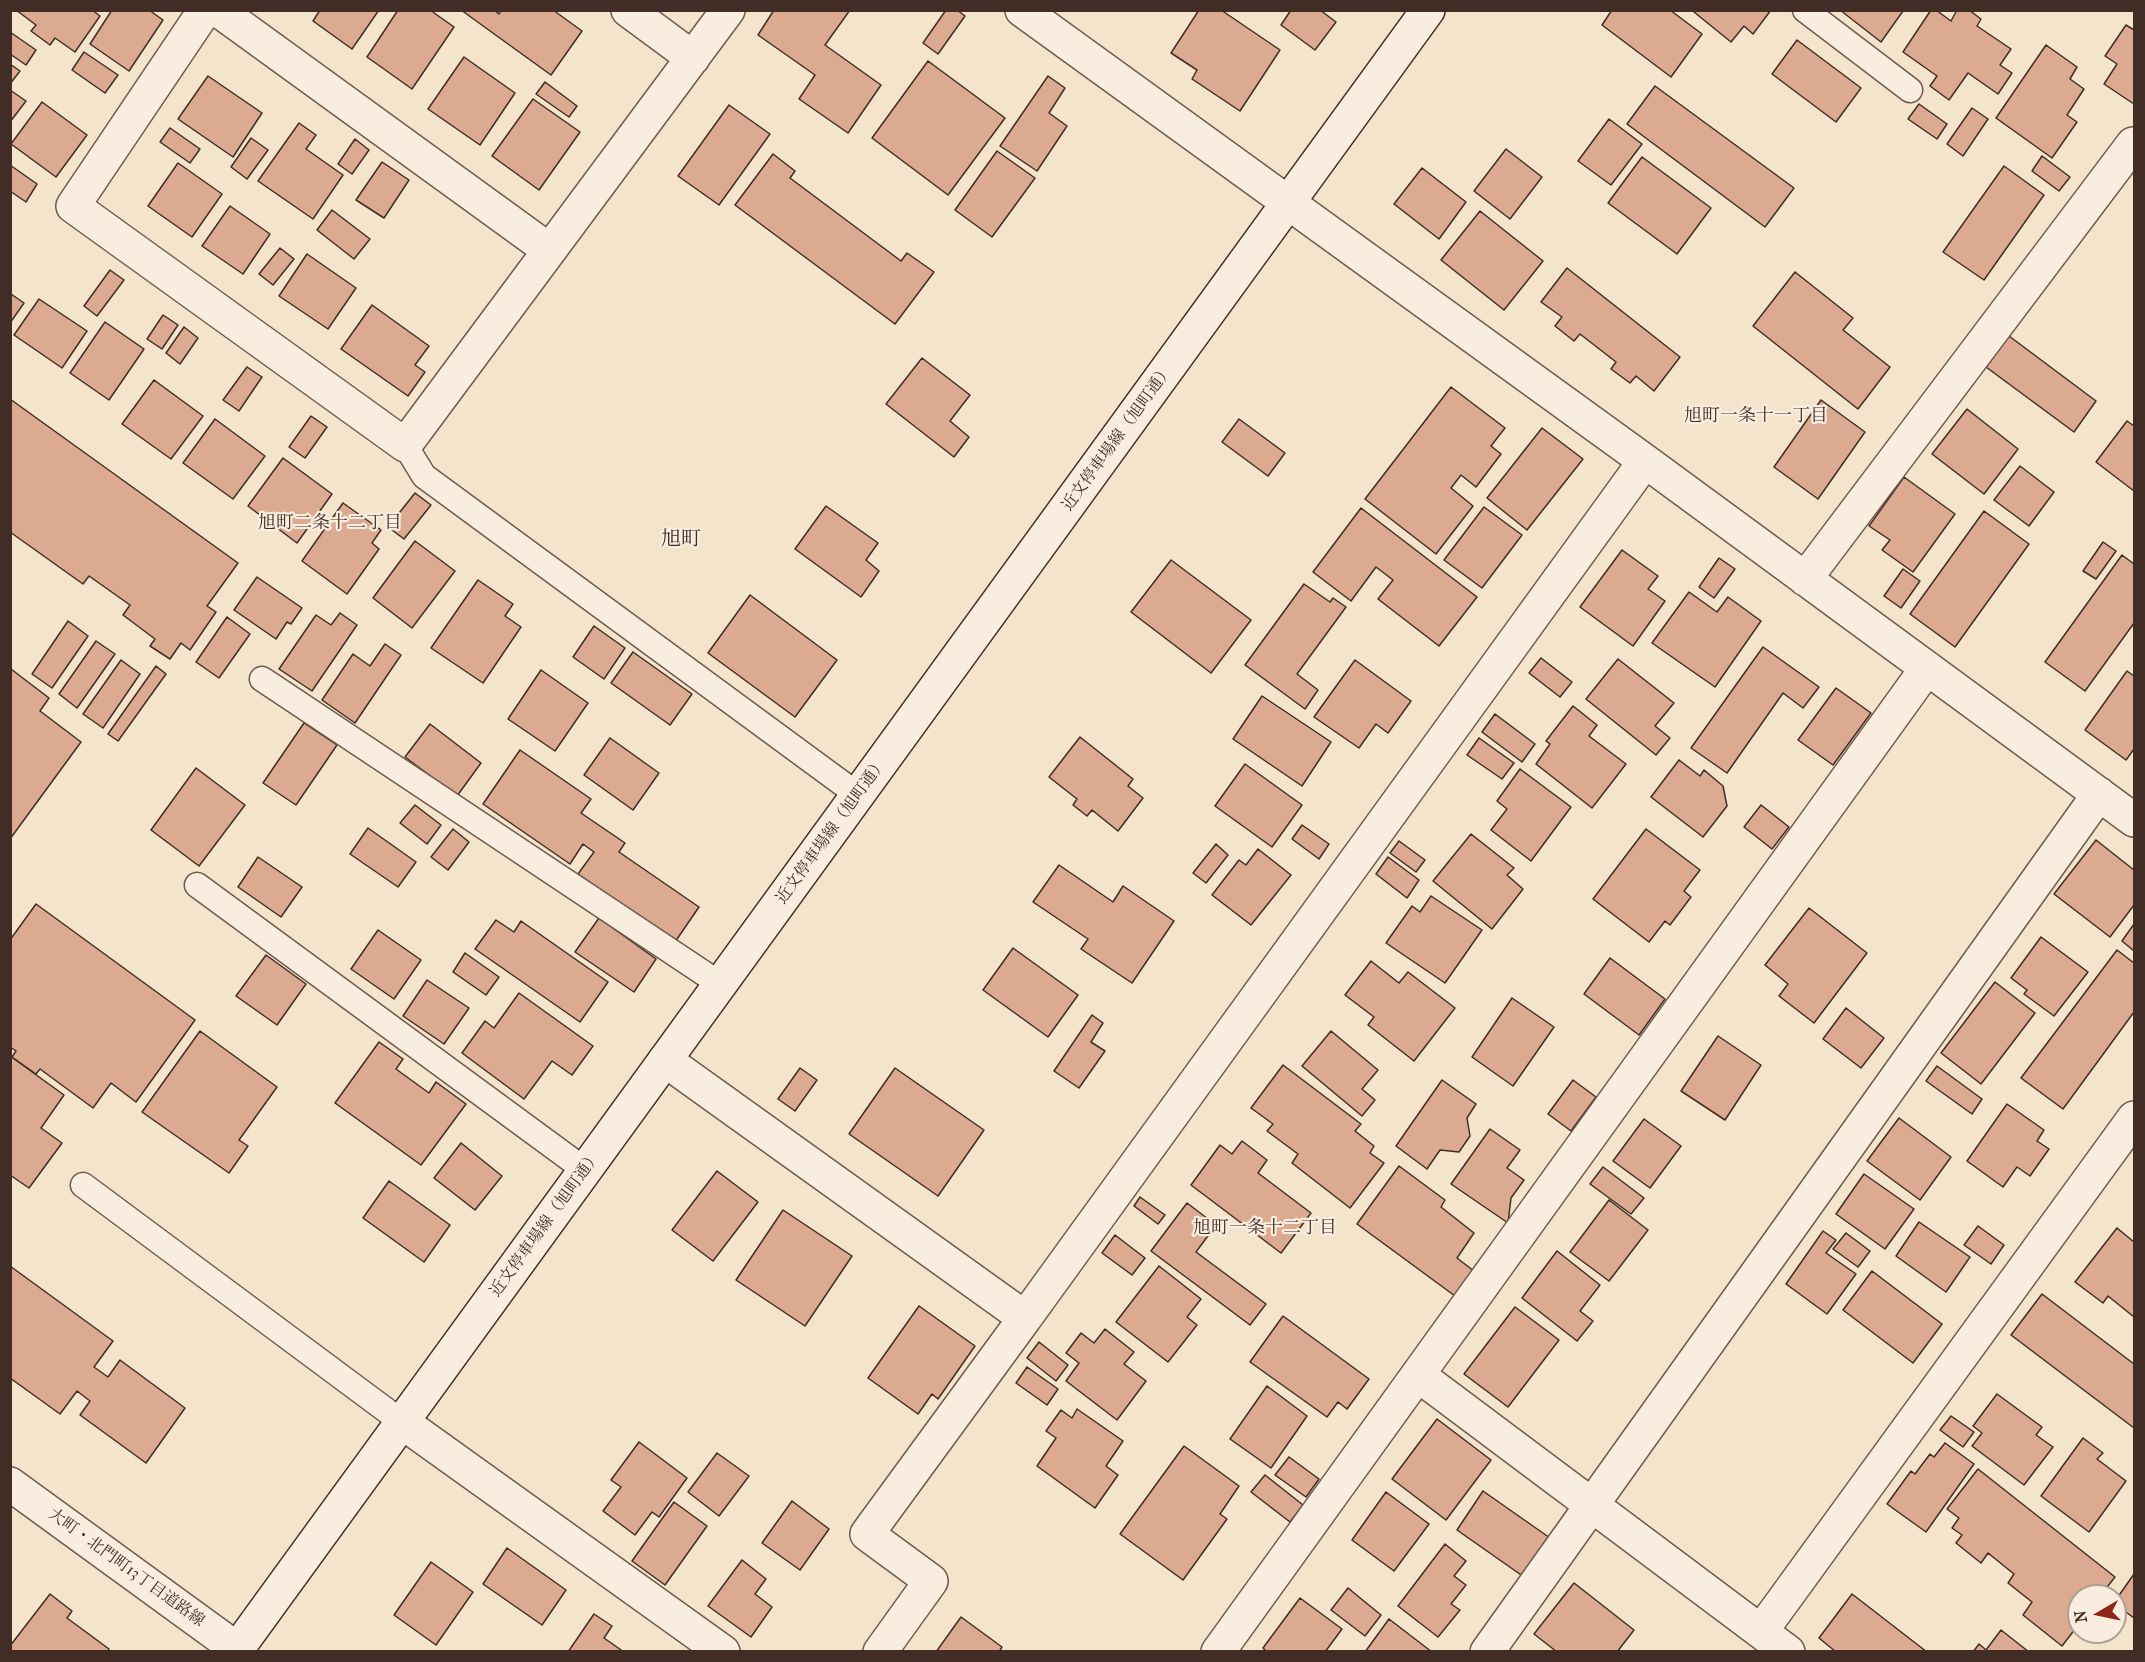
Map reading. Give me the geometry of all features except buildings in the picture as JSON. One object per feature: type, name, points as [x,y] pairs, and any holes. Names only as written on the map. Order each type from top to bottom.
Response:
[{"type":"street","points":[[205,10],[73,206],[405,445],[728,10]]},
{"type":"street","points":[[218,10],[549,250]]},
{"type":"street","points":[[628,10],[693,58]]},
{"type":"street","points":[[1022,10],[1645,461],[2134,820]]},
{"type":"street","name":"近文停車場線（旭町通）","points":[[238,1651],[1428,10]]},
{"type":"street","points":[[1805,579],[2133,144]]},
{"type":"street","points":[[880,1652],[931,1581],[867,1534],[1645,461]]},
{"type":"street","points":[[1218,1652],[1927,668]]},
{"type":"street","points":[[1487,1652],[2099,794]]},
{"type":"street","points":[[665,1060],[1025,1318]]},
{"type":"street","points":[[1762,1630],[2134,1118]]},
{"type":"street","points":[[1418,1375],[1762,1630],[1788,1652]]},
{"type":"street","points":[[402,1422],[723,1652]]},
{"type":"street","name":"大町・北門町13丁目道路線","points":[[10,1484],[238,1651]]},
{"type":"lane","points":[[1805,10],[1910,90]]},
{"type":"lane","points":[[405,445],[424,476],[858,795]]},
{"type":"lane","points":[[262,679],[720,984]]},
{"type":"lane","points":[[197,885],[585,1170]]},
{"type":"lane","points":[[83,1185],[402,1422]]},
{"type":"district","name":"旭町一条十一丁目","points":[[1756,417]]},
{"type":"district","name":"旭町二条十二丁目","points":[[330,524]]},
{"type":"district","name":"旭町","points":[[681,540]]},
{"type":"district","name":"旭町一条十二丁目","points":[[1265,1229]]}]
